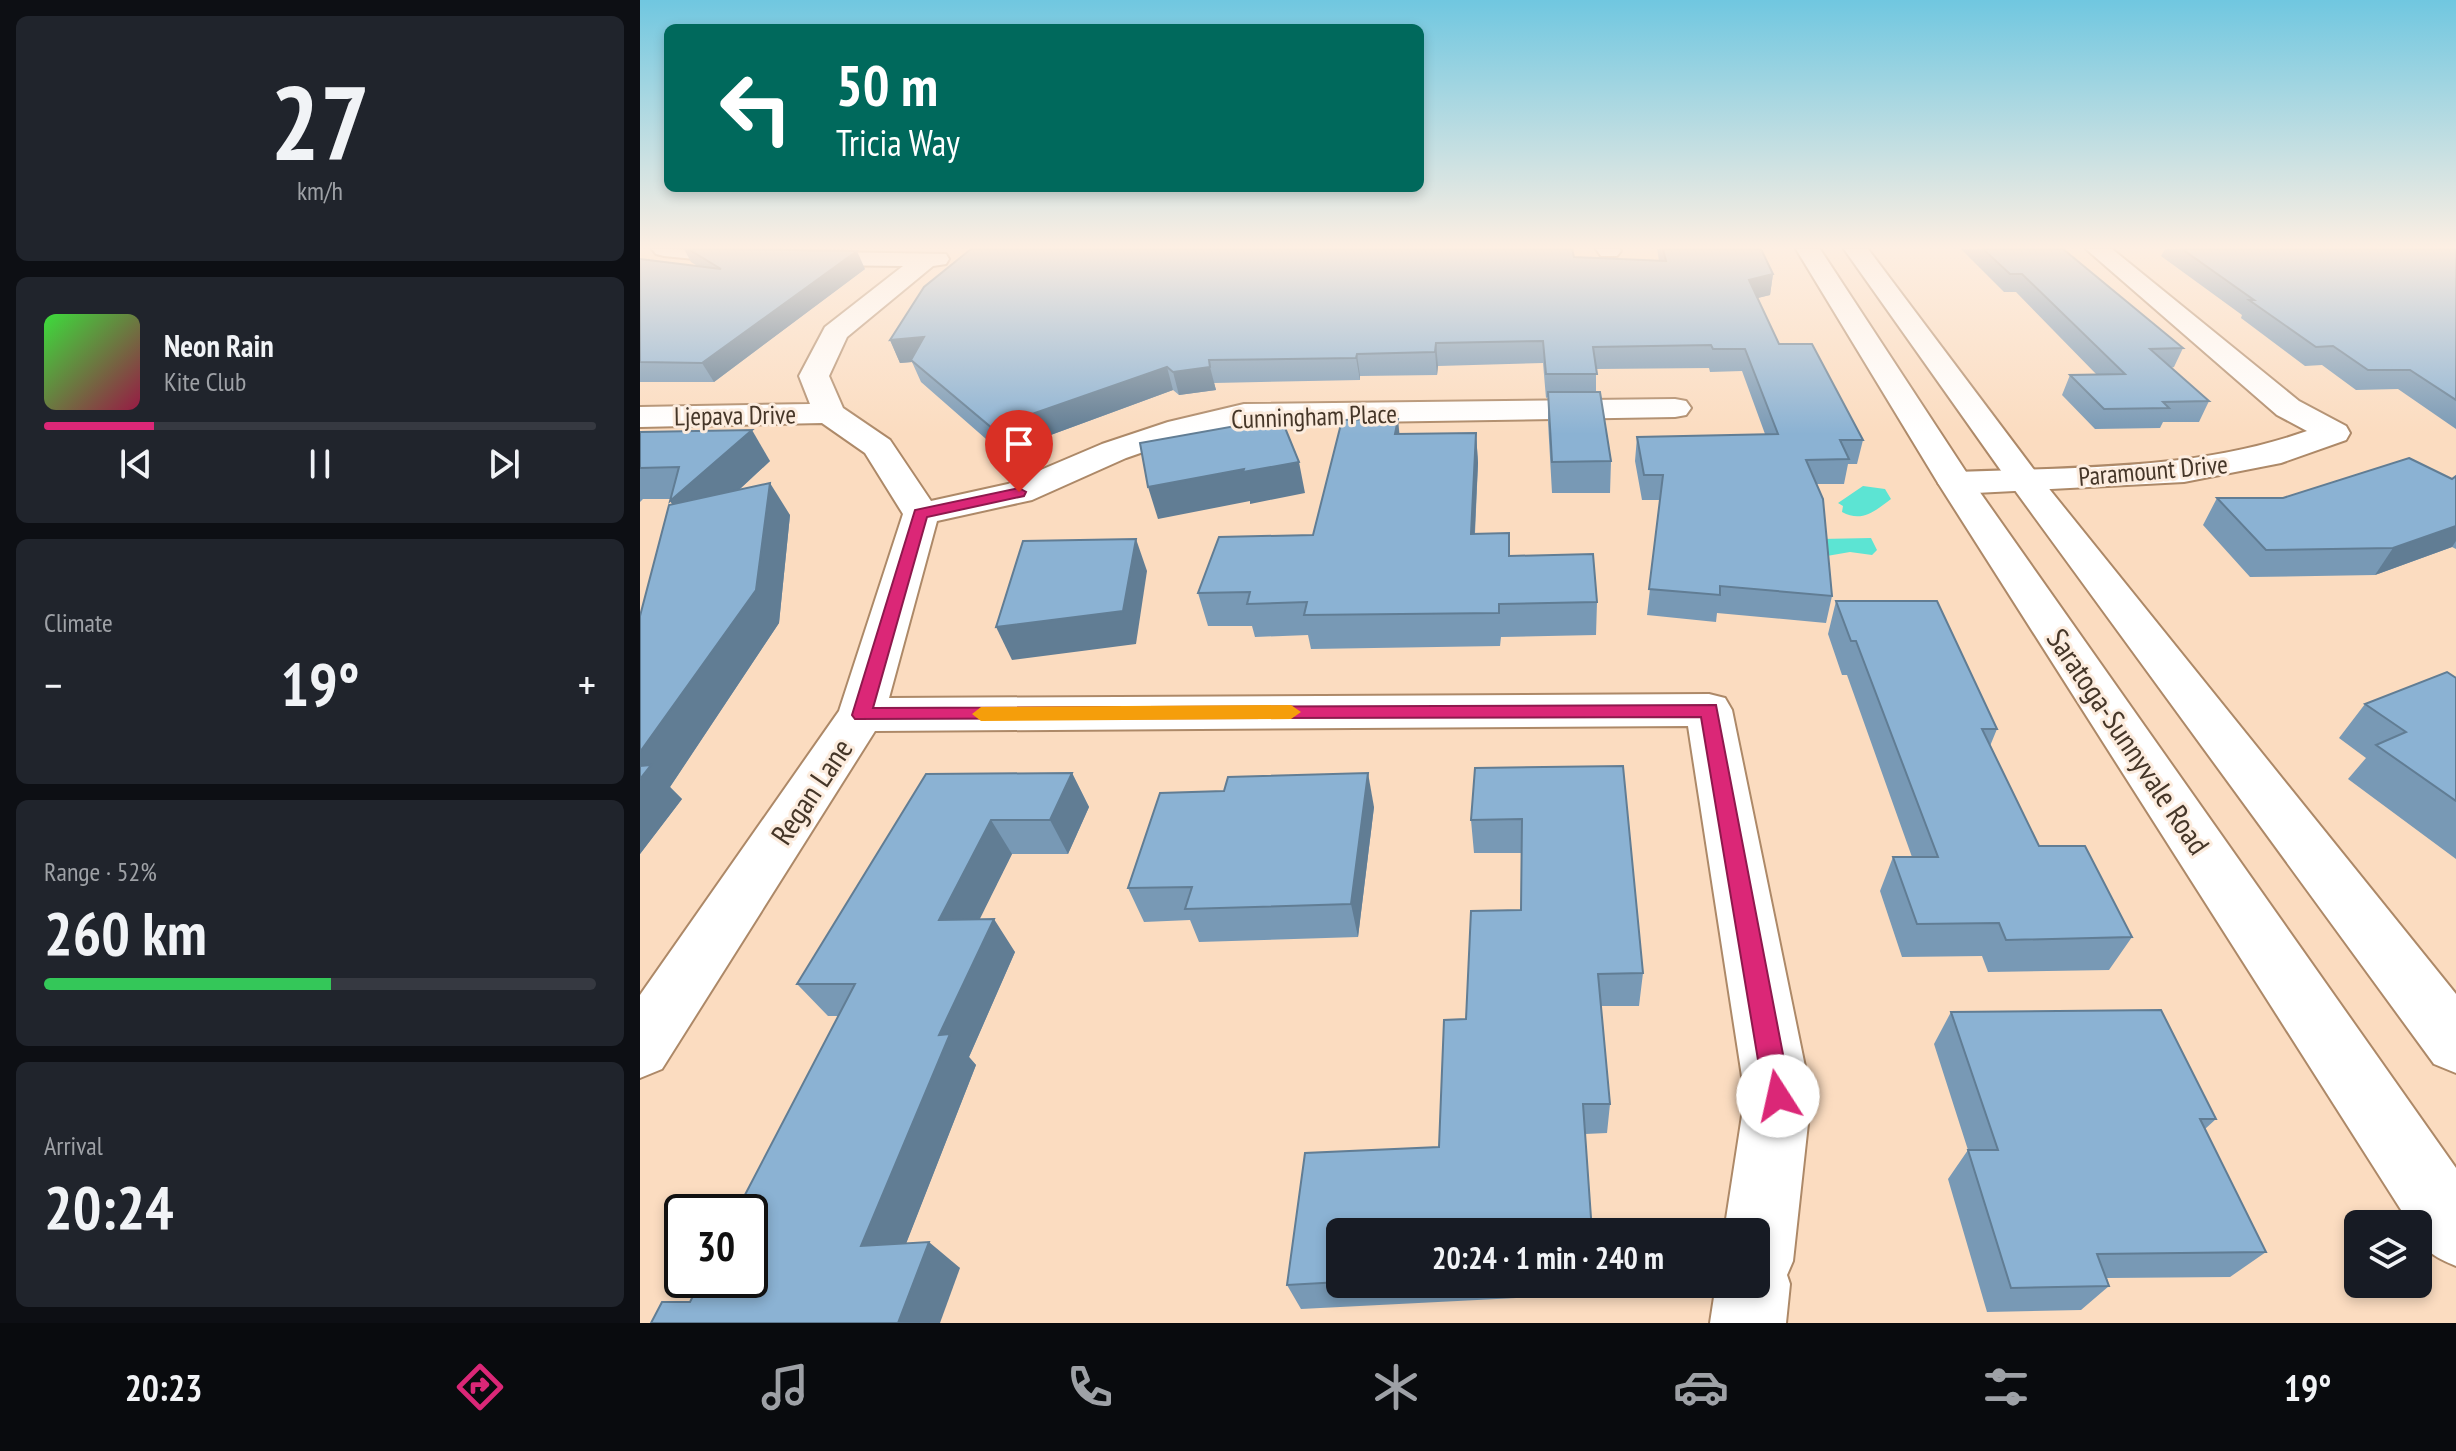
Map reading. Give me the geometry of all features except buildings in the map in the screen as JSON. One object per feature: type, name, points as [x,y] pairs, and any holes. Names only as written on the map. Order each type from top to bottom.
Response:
[{"type":"street","points":[[867,311],[835,333],[814,376],[829,413],[878,447],[921,514]]},
{"type":"street","name":"Saratoga-Sunnyvale Road","points":[[1847,311],[1956,483],[2456,1230]]},
{"type":"street","points":[[1901,311],[2026,482],[2446,1018]]},
{"type":"street","name":"Paramount Drive","points":[[1956,483],[2184,472],[2269,456],[2334,433],[2288,408],[2172,311]]},
{"type":"street","name":"Cunningham Place","points":[[921,514],[1019,492],[1114,451],[1179,429],[1244,414],[1675,408]]},
{"type":"street","name":"Ljepava Drive","points":[[640,417],[829,413]]},
{"type":"street","name":"Regan Lane","points":[[640,1048],[861,715],[921,514]]},
{"type":"street","points":[[861,715],[1709,710],[1778,1096],[1762,1218]]},
{"type":"street","points":[[1748,1323],[1751,1298]]},
{"type":"water","points":[[1863,486],[1885,489],[1891,499],[1862,516],[1842,512],[1843,506],[1838,503]]},
{"type":"water","points":[[1871,538],[1877,550],[1872,555],[1850,552],[1821,557],[1820,539]]},
{"type":"slow traffic","points":[[981,714],[1291,712]]},
{"type":"route","points":[[1019,492],[921,514],[861,715],[1709,710],[1778,1096]]}]
